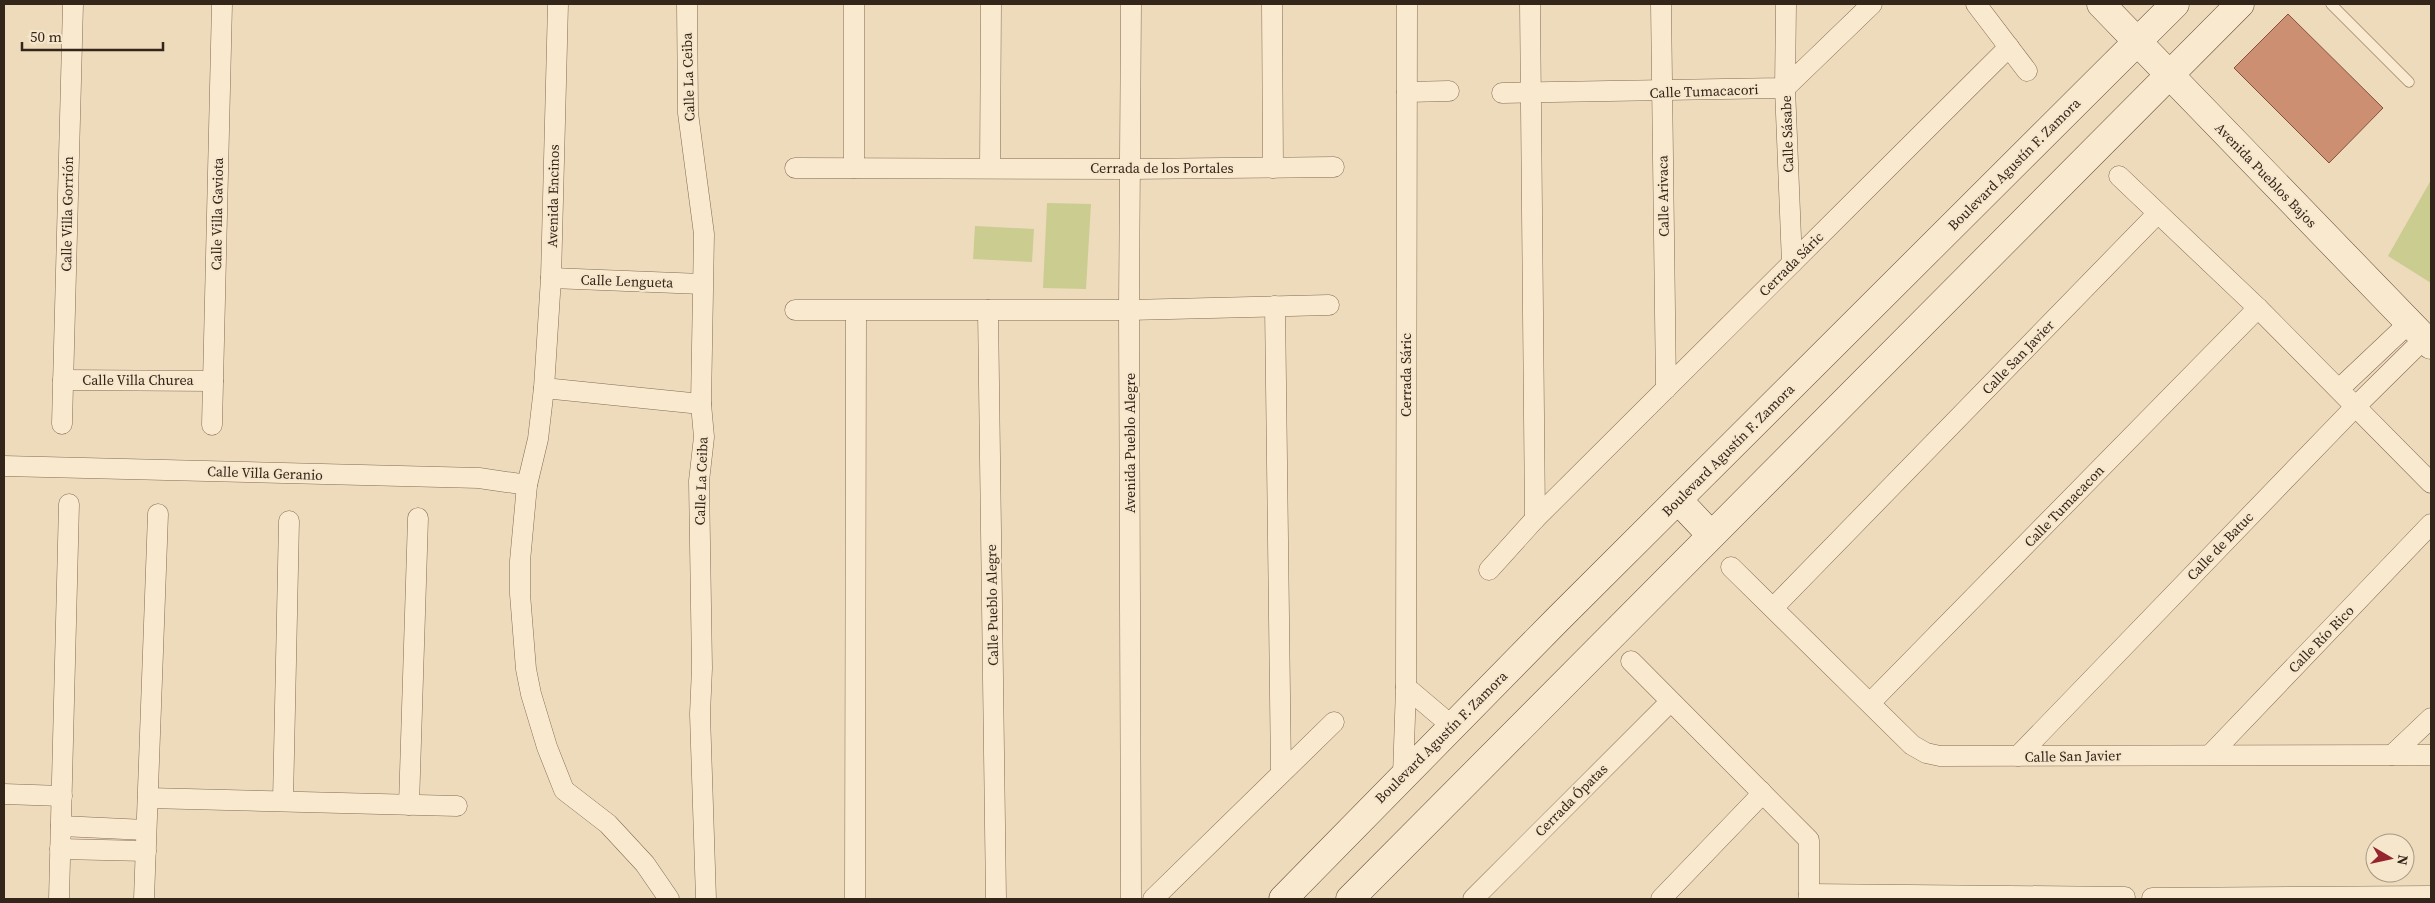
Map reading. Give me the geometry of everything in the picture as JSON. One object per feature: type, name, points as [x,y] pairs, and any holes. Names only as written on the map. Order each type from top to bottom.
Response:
[{"type":"street","name":"Calle Villa Gorrión","points":[[62,424],[73,4]]},
{"type":"street","name":"Calle Villa Gaviota","points":[[212,425],[222,4]]},
{"type":"street","name":"Avenida Encinos","points":[[558,4],[551,278],[544,388],[538,439],[527,484],[520,594],[526,669],[547,747],[564,790],[608,824],[645,864],[669,899]]},
{"type":"street","name":"Calle La Ceiba","points":[[687,4],[688,112],[704,234],[700,404],[704,437],[699,481],[702,668],[700,714],[706,899]]},
{"type":"street","points":[[854,4],[854,168]]},
{"type":"street","points":[[990,167],[991,4]]},
{"type":"street","name":"Avenida Pueblo Alegre","points":[[1130,4],[1129,310],[1132,890],[1142,899]]},
{"type":"street","points":[[1272,4],[1273,168]]},
{"type":"street","name":"Cerrada Sáric","points":[[1403,776],[1406,687],[1407,4]]},
{"type":"street","points":[[1530,4],[1534,519]]},
{"type":"street","name":"Calle Arivaca","points":[[1662,4],[1661,92],[1666,389]]},
{"type":"street","name":"Calle Sásabe","points":[[1786,4],[1785,88],[1792,263]]},
{"type":"street","points":[[1785,88],[1872,4]]},
{"type":"street","points":[[1976,4],[2027,71]]},
{"type":"street","name":"Avenida Pueblos Bajos","points":[[2101,4],[2136,43],[2422,335]]},
{"type":"street","name":"Boulevard Agustín F. Zamora","points":[[1283,899],[1452,726],[2175,4]]},
{"type":"street","points":[[1350,899],[2240,4]]},
{"type":"street","name":"Cerrada Sáric","points":[[1489,570],[1534,519],[2009,47]]},
{"type":"street","name":"Calle Tumacacori","points":[[1502,93],[1661,92],[1785,88]]},
{"type":"street","points":[[1407,92],[1449,91]]},
{"type":"street","name":"Cerrada de los Portales","points":[[795,168],[990,167],[1130,170],[1334,167]]},
{"type":"street","points":[[2118,176],[2258,308],[2431,483]]},
{"type":"street","name":"Calle San Javier","points":[[1774,607],[2157,214]]},
{"type":"street","name":"Calle Lengueta","points":[[551,278],[702,284]]},
{"type":"street","points":[[795,310],[1129,310],[1329,305]]},
{"type":"street","points":[[1275,306],[1281,773]]},
{"type":"street","name":"Calle Tumacacon","points":[[1870,703],[2258,308]]},
{"type":"street","name":"Calle Pueblo Alegre","points":[[988,310],[996,899]]},
{"type":"street","points":[[855,899],[856,311]]},
{"type":"street","points":[[2340,389],[2422,335]]},
{"type":"street","name":"Calle de Batuc","points":[[2018,756],[2355,407],[2422,335]]},
{"type":"street","name":"Calle Villa Churea","points":[[63,380],[213,381]]},
{"type":"street","points":[[544,388],[700,404]]},
{"type":"street","name":"Calle Villa Geranio","points":[[4,466],[479,478],[527,484]]},
{"type":"street","points":[[1678,500],[1711,535]]},
{"type":"street","points":[[59,899],[69,504]]},
{"type":"street","points":[[144,899],[158,514]]},
{"type":"street","points":[[409,805],[418,518]]},
{"type":"street","points":[[283,802],[289,522]]},
{"type":"street","name":"Calle Río Rico","points":[[2211,754],[2431,524]]},
{"type":"street","name":"Calle San Javier","points":[[1731,566],[1912,745],[1926,753],[1940,756],[2431,754]]},
{"type":"street","points":[[1631,661],[1809,840],[1809,896],[2125,897]]},
{"type":"street","points":[[1406,687],[1452,726]]},
{"type":"street","name":"Cerrada Ópatas","points":[[1473,899],[1670,702]]},
{"type":"street","points":[[2392,755],[2431,718]]},
{"type":"street","points":[[1153,899],[1334,722]]},
{"type":"street","points":[[1666,897],[1760,796],[1760,791]]},
{"type":"street","points":[[4,794],[62,796]]},
{"type":"street","points":[[148,798],[457,806]]},
{"type":"street","points":[[61,826],[146,830]]},
{"type":"street","points":[[60,849],[146,851]]},
{"type":"street","points":[[2152,898],[2431,896]]},
{"type":"lane","points":[[2331,4],[2409,82]]},
{"type":"green space","points":[[2431,180],[2431,283],[2388,256]]},
{"type":"green space","points":[[1047,203],[1091,204],[1086,289],[1043,288]]},
{"type":"green space","points":[[975,226],[1034,229],[1032,262],[973,259]]},
{"type":"building","points":[[2288,14],[2383,108],[2329,163],[2234,68]]}]
